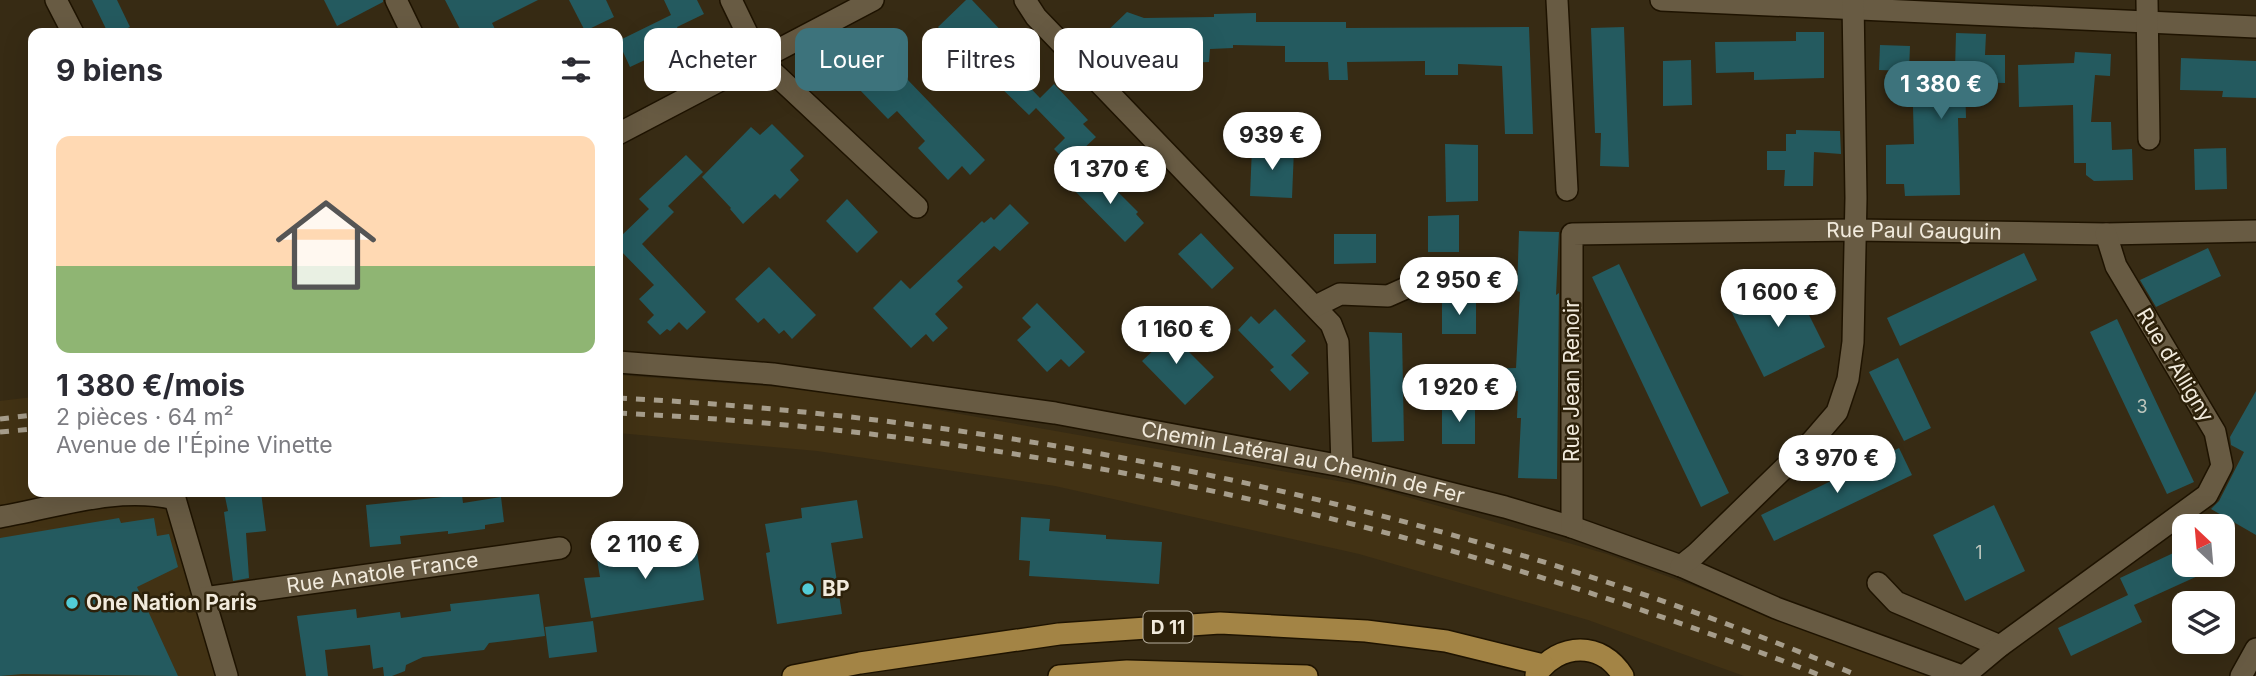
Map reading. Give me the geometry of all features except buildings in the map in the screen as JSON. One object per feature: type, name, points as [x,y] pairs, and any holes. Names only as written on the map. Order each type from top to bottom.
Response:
[{"type":"main road","name":"D 11","points":[[793,676],[860,663],[1059,634],[1220,623],[1366,631],[1446,641],[1539,671]]},
{"type":"main road","points":[[1539,671],[1555,655],[1569,650],[1585,649],[1600,653],[1627,675]]},
{"type":"main road","name":"D 11","points":[[1059,676],[1127,671],[1307,676]]},
{"type":"street","points":[[56,0],[70,28]]},
{"type":"street","points":[[396,0],[410,28]]},
{"type":"street","points":[[731,0],[745,28]]},
{"type":"street","points":[[781,49],[873,0]]},
{"type":"street","points":[[1026,0],[1036,17],[1331,324],[1338,342],[1342,466]]},
{"type":"street","points":[[1557,0],[1567,190]]},
{"type":"street","points":[[1661,0],[1853,4],[2147,23],[2256,27]]},
{"type":"street","points":[[2147,0],[2149,139]]},
{"type":"street","points":[[1681,566],[1812,441],[1837,412],[1848,379],[1853,342],[1855,230],[1853,4]]},
{"type":"street","points":[[781,80],[916,207]]},
{"type":"street","points":[[623,131],[701,91]]},
{"type":"street","name":"Rue Paul Gauguin","points":[[1572,234],[1855,230],[2106,234],[2256,231]]},
{"type":"street","name":"Rue Jean Renoir","points":[[1572,234],[1572,527]]},
{"type":"street","name":"Rue d'Alligny","points":[[1963,676],[2207,495],[2222,466],[2216,432],[2116,266],[2106,234]]},
{"type":"street","points":[[1316,306],[1340,294],[1388,296],[1406,288]]},
{"type":"street","name":"Chemin Latéral au Chemin de Fer","points":[[623,362],[773,374],[1055,413],[1342,466],[1505,507],[1572,527],[1681,566],[1776,608],[1963,676]]},
{"type":"street","points":[[0,517],[106,497]]},
{"type":"street","points":[[167,497],[175,499],[226,676]]},
{"type":"street","name":"Rue Anatole France","points":[[204,598],[560,548]]},
{"type":"street","points":[[1878,583],[1896,602],[2000,646]]},
{"type":"street","points":[[2241,676],[2256,649]]},
{"type":"shaded area","points":[[623,375],[830,391],[1372,487],[1607,554],[1885,657],[1926,676],[1744,676],[1588,620],[1359,554],[1055,486],[817,451],[623,433]]},
{"type":"shaded area","name":"One Nation Paris","points":[[28,398],[28,497],[175,497],[215,676],[0,676],[0,401]]},
{"type":"railway","points":[[623,398],[776,409],[935,428],[1093,452],[1250,484],[1407,522],[1560,567],[1712,618],[1859,676]]},
{"type":"railway","points":[[623,413],[773,424],[927,441],[1079,465],[1230,495],[1380,531],[1529,574],[1676,622],[1822,676]]},
{"type":"railway","points":[[0,419],[28,416]]},
{"type":"railway","points":[[0,432],[28,429]]},
{"type":"place","name":"BP","points":[[808,589]]},
{"type":"place","name":"One Nation Paris","points":[[72,603]]}]
